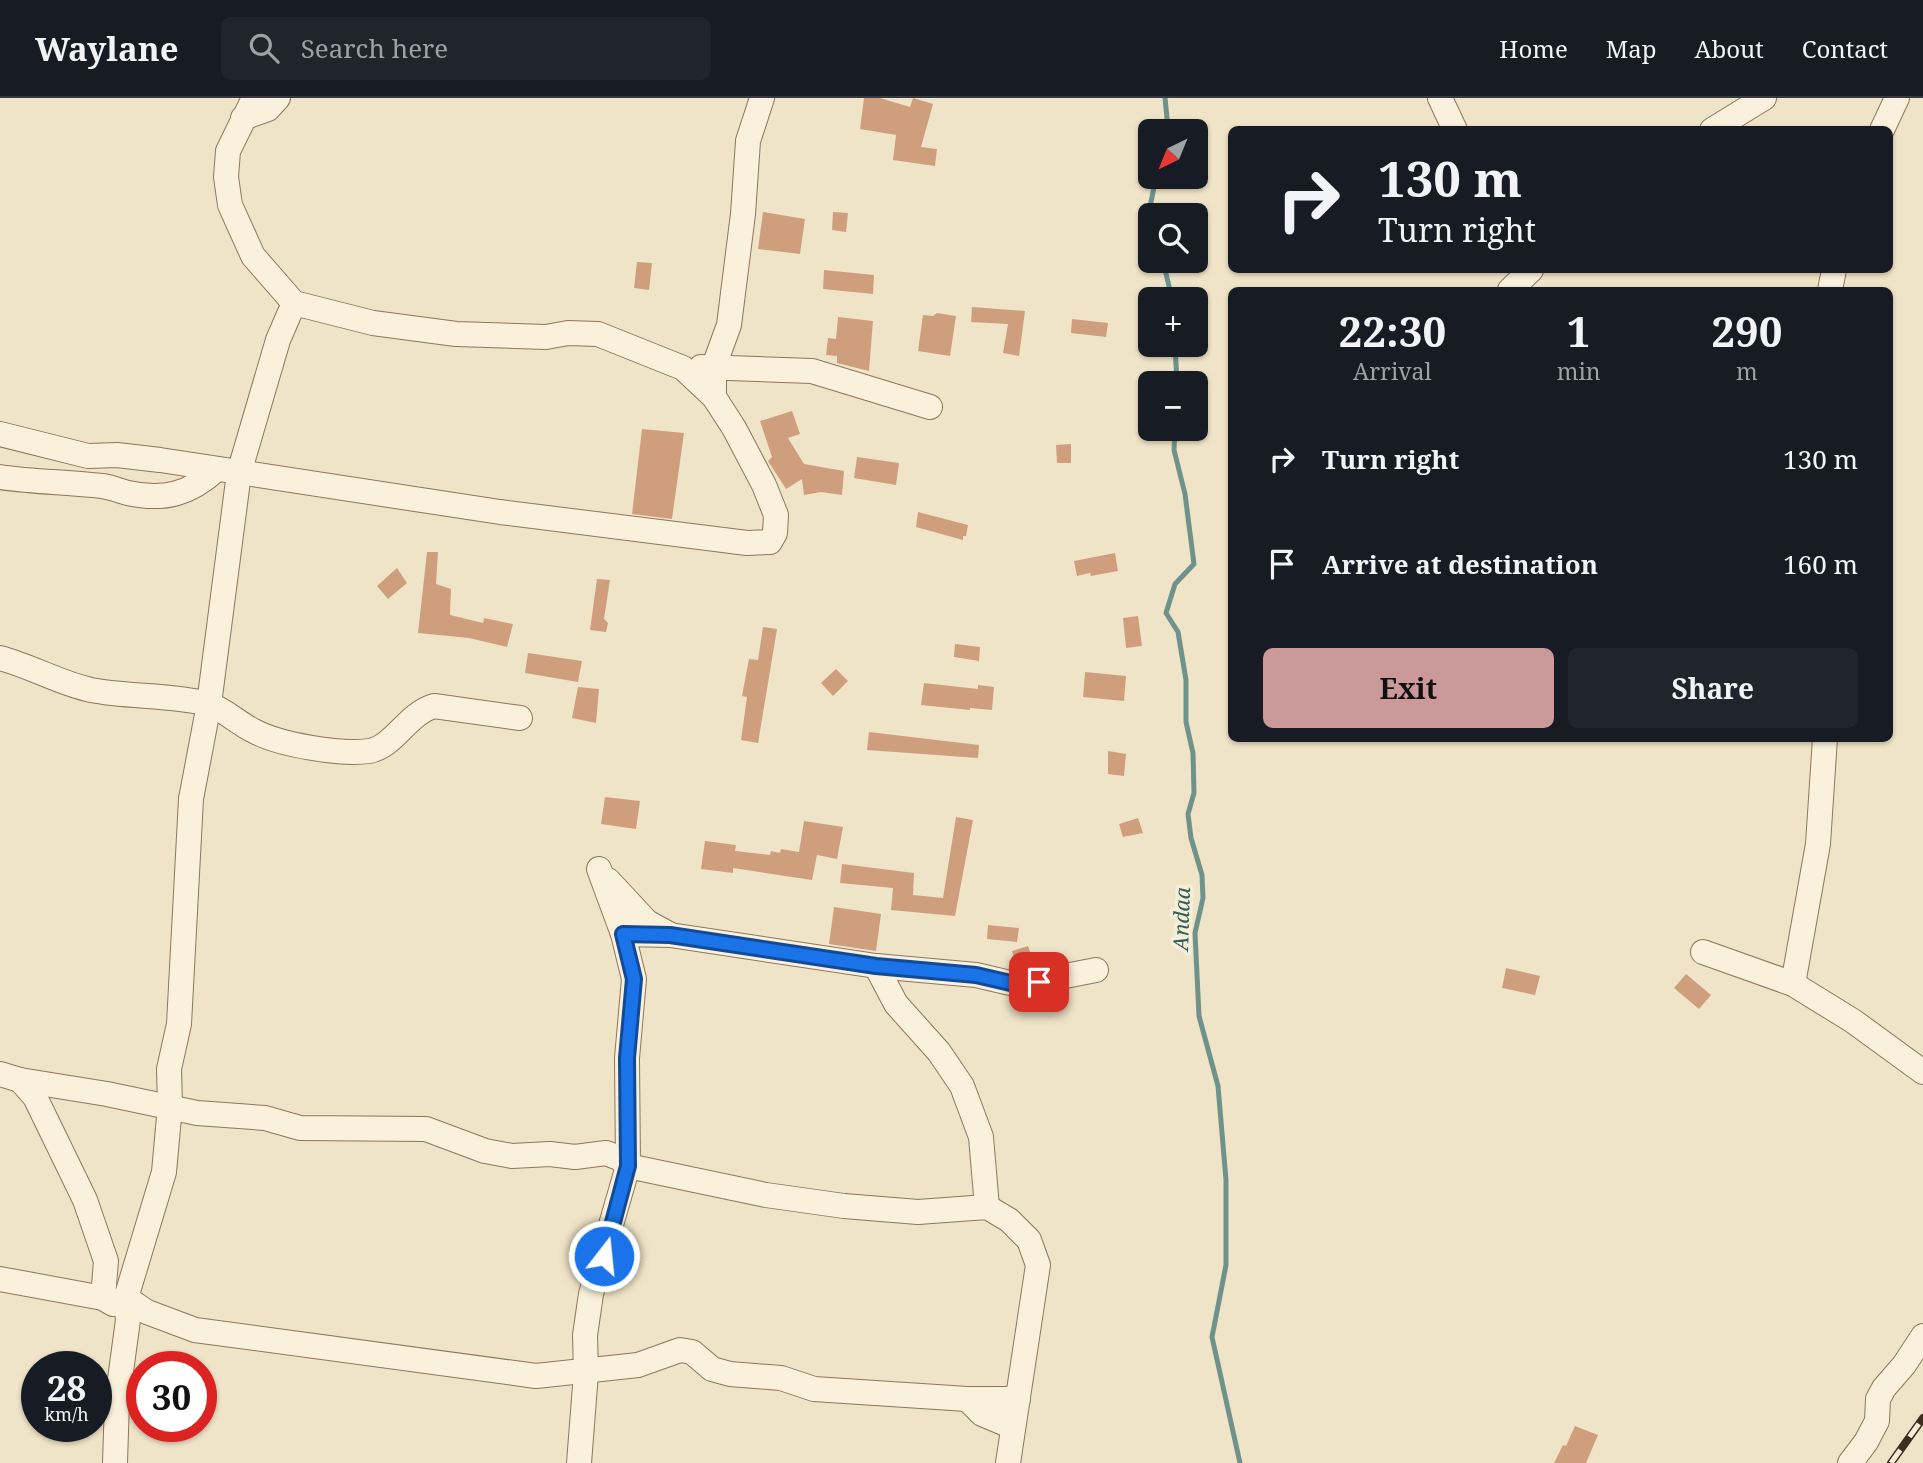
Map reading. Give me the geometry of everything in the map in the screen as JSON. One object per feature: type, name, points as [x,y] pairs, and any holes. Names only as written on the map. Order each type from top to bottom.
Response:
[{"type":"street","points":[[0,434],[88,456],[117,455],[500,512],[747,543],[771,542],[775,533],[776,515],[734,428],[714,397],[683,369],[598,334],[568,333],[547,337],[456,334],[373,323],[294,303],[253,256],[230,205],[226,177],[228,151],[249,108],[268,109],[278,98]]},
{"type":"street","points":[[714,397],[714,366],[729,326],[743,214],[748,141],[762,98]]},
{"type":"street","points":[[1440,98],[1453,126]]},
{"type":"street","points":[[1718,126],[1764,98]]},
{"type":"street","points":[[1884,126],[1897,98]]},
{"type":"street","points":[[1513,287],[1528,273]]},
{"type":"street","points":[[114,1298],[163,1172],[170,1106],[169,1069],[179,1024],[191,799],[209,704],[228,471],[294,303]]},
{"type":"street","points":[[683,369],[714,366],[812,371],[930,407]]},
{"type":"street","points":[[0,477],[41,483],[104,486],[149,497],[174,496],[228,471]]},
{"type":"street","points":[[0,658],[24,664],[65,683],[93,690],[209,704],[254,731],[281,743],[339,750],[367,751],[382,748],[403,725],[425,709],[434,706],[520,718]]},
{"type":"street","points":[[1793,984],[1818,844],[1825,742]]},
{"type":"street","points":[[579,1463],[586,1373],[585,1335],[592,1294],[628,1166],[627,1058],[634,979],[623,934],[599,869],[647,922],[670,935]]},
{"type":"street","points":[[623,934],[670,935],[876,966],[976,975],[1019,985],[1096,970]]},
{"type":"street","points":[[1703,952],[1793,984],[1853,1021],[1923,1072]]},
{"type":"street","points":[[876,966],[896,1004],[939,1052],[962,1086],[981,1137],[988,1207]]},
{"type":"street","points":[[10,1077],[197,1113],[265,1118],[300,1128],[426,1129],[485,1151],[512,1156],[550,1154],[575,1157],[606,1153],[619,1158],[628,1166],[766,1195],[844,1206],[918,1212],[988,1207],[1009,1220],[1029,1240],[1038,1265],[1008,1463]]},
{"type":"street","points":[[10,1077],[35,1097],[85,1200],[106,1261],[114,1298],[128,1320],[117,1401],[116,1463]]},
{"type":"street","points":[[0,1279],[114,1298],[195,1330],[537,1376],[586,1373],[638,1365],[680,1350],[692,1352],[712,1369],[730,1374],[781,1378],[814,1389],[967,1399],[1018,1399]]},
{"type":"street","points":[[1850,1463],[1877,1422],[1878,1399],[1884,1388],[1904,1365],[1923,1336]]},
{"type":"street","points":[[967,1399],[982,1414],[1013,1427]]},
{"type":"building","points":[[864,98],[880,98],[910,107],[913,98],[933,104],[921,147],[937,149],[935,166],[893,160],[896,135],[860,129]]},
{"type":"building","points":[[763,212],[805,219],[800,254],[758,249]]},
{"type":"building","points":[[833,212],[848,213],[846,232],[832,230]]},
{"type":"building","points":[[637,262],[652,263],[649,290],[634,288]]},
{"type":"building","points":[[824,270],[874,275],[873,294],[823,289]]},
{"type":"building","points":[[972,307],[1025,311],[1019,356],[1003,353],[1008,324],[971,322]]},
{"type":"building","points":[[937,313],[956,316],[950,356],[918,351],[923,315],[933,316]]},
{"type":"building","points":[[838,317],[873,321],[869,371],[837,363],[837,356],[826,355],[828,338],[836,339]]},
{"type":"building","points":[[1072,319],[1108,323],[1106,337],[1071,333]]},
{"type":"building","points":[[792,411],[800,434],[788,438],[804,464],[844,471],[842,495],[821,492],[804,495],[802,479],[786,489],[768,461],[772,457],[760,421]]},
{"type":"building","points":[[642,429],[684,433],[672,519],[632,514]]},
{"type":"building","points":[[1071,444],[1071,463],[1057,463],[1056,445]]},
{"type":"building","points":[[857,457],[899,463],[896,485],[854,478]]},
{"type":"building","points":[[918,512],[968,525],[966,536],[963,536],[963,540],[916,527]]},
{"type":"building","points":[[427,552],[438,552],[436,584],[451,589],[450,615],[483,623],[484,618],[513,624],[507,647],[469,638],[418,633]]},
{"type":"building","points":[[1115,553],[1118,571],[1077,576],[1074,561]]},
{"type":"building","points":[[397,568],[407,583],[388,599],[377,586]]},
{"type":"building","points":[[597,579],[610,580],[604,619],[608,623],[606,632],[590,630]]},
{"type":"building","points":[[1138,616],[1142,646],[1126,648],[1123,618]]},
{"type":"building","points":[[763,627],[777,629],[758,743],[741,740],[747,697],[742,696],[749,659],[758,660]]},
{"type":"building","points":[[955,644],[980,647],[979,661],[954,657]]},
{"type":"building","points":[[528,653],[582,661],[578,682],[525,673]]},
{"type":"building","points":[[836,669],[848,681],[833,696],[821,683]]},
{"type":"building","points":[[1085,672],[1126,676],[1124,701],[1083,697]]},
{"type":"building","points":[[924,683],[978,689],[978,685],[994,687],[992,710],[921,705]]},
{"type":"building","points":[[578,687],[599,689],[596,723],[572,718]]},
{"type":"building","points":[[869,732],[979,745],[978,758],[867,750]]},
{"type":"building","points":[[1108,751],[1126,754],[1124,776],[1108,774]]},
{"type":"building","points":[[605,797],[640,801],[636,829],[601,824]]},
{"type":"building","points":[[956,817],[973,820],[955,916],[891,910],[893,888],[840,883],[842,864],[914,873],[913,895],[943,898]]},
{"type":"building","points":[[1138,818],[1143,833],[1123,837],[1119,824]]},
{"type":"building","points":[[804,821],[843,827],[837,859],[817,855],[812,880],[733,868],[733,873],[701,869],[705,841],[736,845],[735,851],[770,855],[771,851],[780,853],[781,849],[799,852]]},
{"type":"building","points":[[834,907],[881,914],[876,951],[829,944]]},
{"type":"building","points":[[988,925],[1019,928],[1017,942],[987,939]]},
{"type":"building","points":[[1028,946],[1035,967],[1018,970],[1012,951]]},
{"type":"building","points":[[1506,968],[1540,976],[1535,995],[1502,988]]},
{"type":"building","points":[[1686,974],[1711,995],[1699,1009],[1674,988]]},
{"type":"building","points":[[1575,1426],[1598,1435],[1586,1463],[1554,1463],[1563,1445],[1566,1446]]},
{"type":"waterway","name":"Andaa","points":[[1165,98],[1167,119]]},
{"type":"waterway","name":"Andaa","points":[[1151,203],[1154,189]]},
{"type":"waterway","name":"Andaa","points":[[1166,273],[1169,287]]},
{"type":"waterway","name":"Andaa","points":[[1176,357],[1176,371]]},
{"type":"waterway","name":"Andaa","points":[[1174,441],[1174,450],[1185,494],[1194,564],[1175,584],[1166,613],[1178,632],[1186,680],[1186,722],[1193,753],[1194,793],[1188,814],[1191,838],[1202,875],[1203,898],[1195,933],[1199,1016],[1218,1086],[1226,1180],[1226,1265],[1212,1337],[1240,1463]]},
{"type":"railway","points":[[1891,1463],[1923,1418]]},
{"type":"route","points":[[604,1256],[628,1166],[627,1058],[634,979],[623,934],[670,935],[876,966],[976,975],[1019,985],[1039,982]]}]
